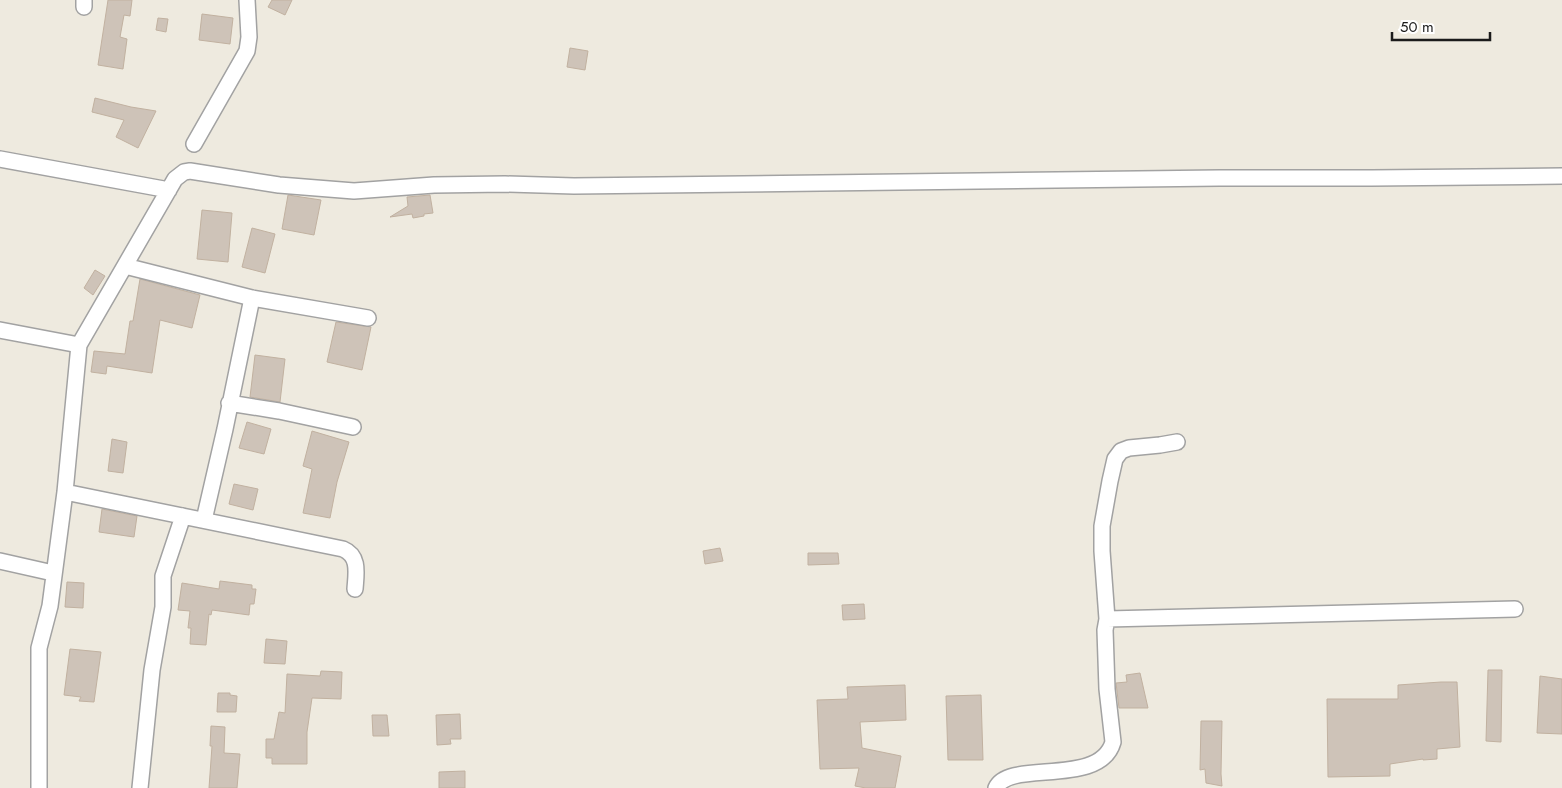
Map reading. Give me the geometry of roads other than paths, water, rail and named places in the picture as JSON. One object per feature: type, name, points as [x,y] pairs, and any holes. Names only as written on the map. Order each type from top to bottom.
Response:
[{"type":"street","points":[[194,144],[247,51],[249,38],[247,0]]},
{"type":"street","points":[[0,158],[168,190]]},
{"type":"street","points":[[39,788],[39,648],[50,606],[53,573],[66,492],[79,345],[168,190],[179,175],[190,171],[279,185],[354,191],[434,185],[505,184],[574,186],[1562,176]]},
{"type":"street","points":[[125,266],[252,298],[368,318]]},
{"type":"street","points":[[204,520],[225,430],[252,298]]},
{"type":"street","points":[[0,330],[79,345]]},
{"type":"street","points":[[229,403],[278,411],[353,428]]},
{"type":"street","points":[[996,788],[1001,781],[1013,777],[1083,771],[1102,762],[1108,756],[1113,742],[1107,689],[1105,630],[1108,619],[1102,551],[1102,526],[1110,481],[1115,459],[1124,449],[1160,446],[1177,442]]},
{"type":"street","points":[[66,492],[347,550],[354,556],[356,562],[355,589]]},
{"type":"street","points":[[140,788],[152,670],[163,606],[164,569],[182,516]]},
{"type":"street","points":[[0,561],[53,573]]},
{"type":"street","points":[[1108,619],[1515,609]]}]
